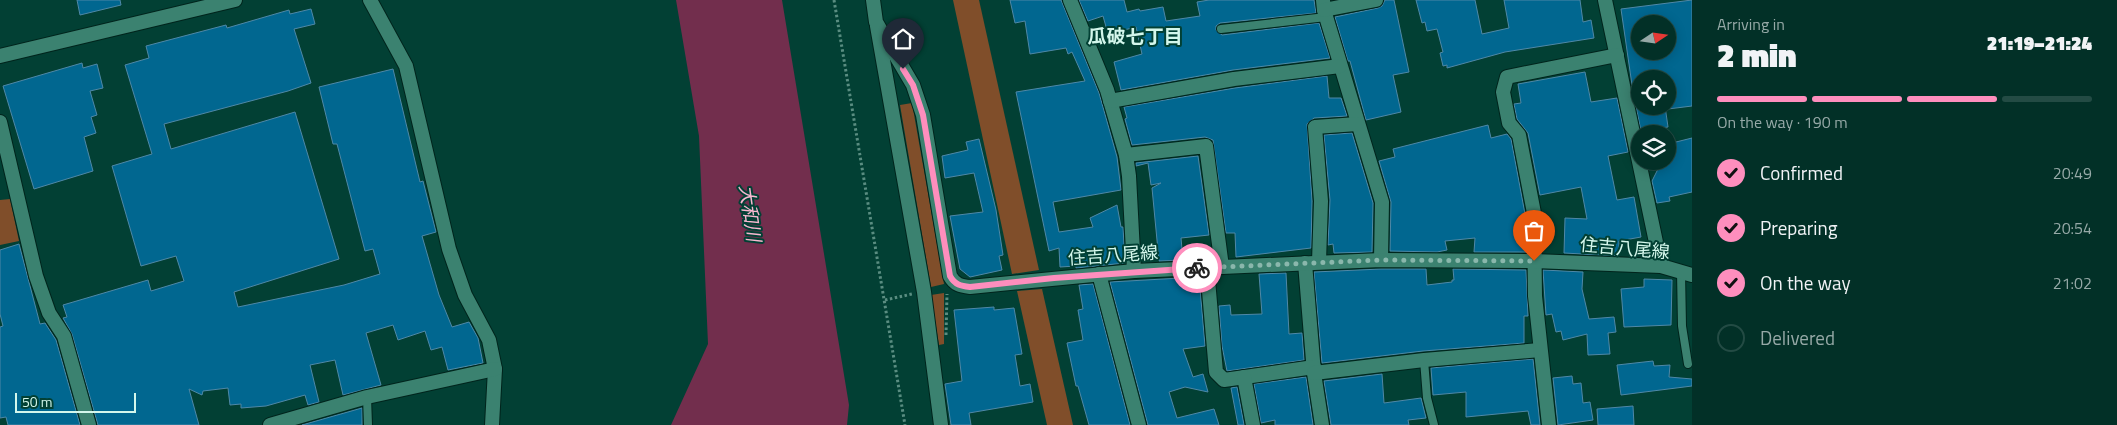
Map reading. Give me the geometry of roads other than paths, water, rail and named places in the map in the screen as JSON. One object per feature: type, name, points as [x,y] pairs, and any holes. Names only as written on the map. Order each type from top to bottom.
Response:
[{"type":"street","points":[[0,56],[235,0]]},
{"type":"street","points":[[370,0],[406,66],[449,248],[466,295],[489,340],[495,369],[492,425]]},
{"type":"street","name":"住吉八尾線","points":[[873,0],[876,22],[913,85],[923,115],[950,276],[953,282],[960,286],[970,287],[1099,274],[1381,260],[1534,261],[1661,266],[1687,274]]},
{"type":"street","points":[[1070,0],[1110,101],[1126,155],[1129,176],[1134,272]]},
{"type":"street","points":[[1376,0],[1324,9],[1382,202],[1381,260]]},
{"type":"street","points":[[1605,0],[1661,266]]},
{"type":"street","points":[[876,22],[924,292],[941,425]]},
{"type":"street","points":[[1549,425],[1540,350],[1534,261],[1534,213],[1519,135],[1509,123],[1503,92],[1507,78],[1617,55]]},
{"type":"street","points":[[1110,101],[1215,82],[1340,66]]},
{"type":"street","points":[[0,122],[36,276],[50,313],[64,336],[89,425]]},
{"type":"street","points":[[1322,425],[1314,370],[1312,262],[1321,202],[1315,127],[1357,124]]},
{"type":"street","points":[[1126,155],[1206,146],[1222,267]]},
{"type":"street","points":[[1207,268],[1216,372],[1224,380],[1540,350]]},
{"type":"street","points":[[1099,274],[1139,425]]},
{"type":"street","points":[[270,425],[367,398],[495,369]]},
{"type":"street","points":[[1244,377],[1253,425]]},
{"type":"lane","points":[[1221,29],[1324,9]]},
{"type":"lane","points":[[1687,274],[1682,326],[1688,364]]},
{"type":"lane","points":[[1424,360],[1427,398],[1434,425]]},
{"type":"lane","points":[[367,398],[368,425]]},
{"type":"water","name":"大和川","points":[[676,0],[782,0],[849,405],[847,425],[671,425],[708,344],[699,136]]},
{"type":"district","name":"瓜破七丁目","points":[[1135,35]]}]
